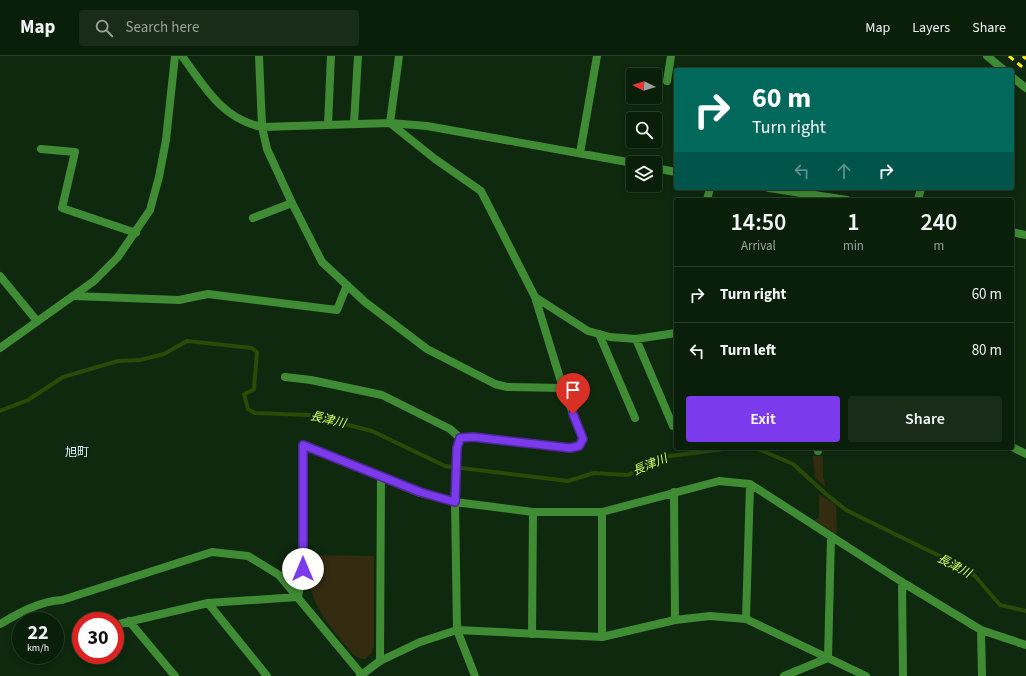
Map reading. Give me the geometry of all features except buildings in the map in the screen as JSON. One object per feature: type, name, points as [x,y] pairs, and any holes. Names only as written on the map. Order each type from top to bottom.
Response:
[{"type":"street","points":[[0,348],[94,281],[118,257],[150,210],[159,177],[166,140],[175,56]]},
{"type":"street","points":[[182,56],[211,95],[228,113],[249,124],[262,127],[390,123],[427,126],[626,162]]},
{"type":"street","points":[[259,56],[262,127],[267,149],[322,262],[365,302],[427,349],[495,384],[507,387],[563,388]]},
{"type":"street","points":[[328,125],[331,56]]},
{"type":"street","points":[[354,124],[358,56]]},
{"type":"street","points":[[390,123],[399,56]]},
{"type":"street","points":[[580,153],[597,56]]},
{"type":"street","points":[[667,81],[671,56]]},
{"type":"street","points":[[987,56],[1002,68]]},
{"type":"street","points":[[1014,79],[1026,88]]},
{"type":"street","points":[[285,378],[311,380],[382,395],[450,429],[460,438],[473,437],[570,448],[579,446],[583,439],[563,388],[534,296],[481,191],[434,159],[390,123]]},
{"type":"street","points":[[42,149],[75,152],[62,208],[136,232]]},
{"type":"street","points":[[662,169],[674,172]]},
{"type":"street","points":[[780,190],[821,198]]},
{"type":"street","points":[[253,218],[292,203]]},
{"type":"street","points":[[1014,232],[1026,235]]},
{"type":"street","points":[[0,276],[37,321]]},
{"type":"street","points":[[73,296],[179,300],[208,294],[337,310],[347,285]]},
{"type":"street","points":[[534,296],[588,331],[610,337],[636,339],[674,333]]},
{"type":"street","points":[[599,334],[635,418]]},
{"type":"street","points":[[636,339],[674,426]]},
{"type":"street","points":[[460,438],[457,448],[455,502],[457,630],[475,676]]},
{"type":"street","points":[[298,598],[303,569],[303,445],[420,492],[455,502],[532,512],[602,512],[719,480],[750,484],[902,582],[981,630],[1026,645]]},
{"type":"street","points":[[1014,449],[1026,454]]},
{"type":"street","points":[[380,661],[381,476]]},
{"type":"street","points":[[746,619],[750,484]]},
{"type":"street","points":[[674,492],[675,620]]},
{"type":"street","points":[[532,512],[532,634]]},
{"type":"street","points":[[602,512],[602,637]]},
{"type":"street","points":[[828,658],[831,536]]},
{"type":"street","points":[[0,624],[21,612],[54,600],[62,600],[212,552],[248,556],[279,575],[361,675],[380,661],[420,642],[457,630],[602,637],[675,620],[710,616],[746,619],[866,676]]},
{"type":"street","points":[[902,582],[903,676]]},
{"type":"street","points":[[124,622],[208,603],[298,598]]},
{"type":"street","points":[[208,603],[267,676]]},
{"type":"street","points":[[129,621],[175,676]]},
{"type":"street","points":[[981,630],[982,676]]},
{"type":"street","points":[[784,676],[828,658]]},
{"type":"shaded area","points":[[813,456],[823,456],[823,477],[826,487],[815,478]]},
{"type":"shaded area","points":[[819,494],[836,505],[837,534],[814,521],[819,517]]},
{"type":"shaded area","points":[[308,555],[374,556],[374,646],[371,654],[365,659],[354,655],[331,628],[318,608],[310,586]]},
{"type":"waterway","name":"長津川","points":[[0,411],[28,400],[63,377],[118,361],[140,360],[164,354],[187,341],[252,348],[257,352],[254,389],[244,394],[248,409],[255,413],[309,415],[372,431],[445,466],[568,481],[594,473],[628,475],[669,456],[716,450]]},
{"type":"waterway","name":"長津川","points":[[761,450],[793,464],[846,510],[962,567],[975,576],[1000,605],[1026,611]]},
{"type":"railway","points":[[1009,56],[1026,70]]},
{"type":"railway","points":[[1023,56],[1026,59]]},
{"type":"district","name":"旭町","points":[[77,452]]},
{"type":"route","points":[[303,569],[303,445],[420,492],[455,502],[457,448],[460,438],[473,437],[570,448],[579,446],[583,439],[573,414]]}]
